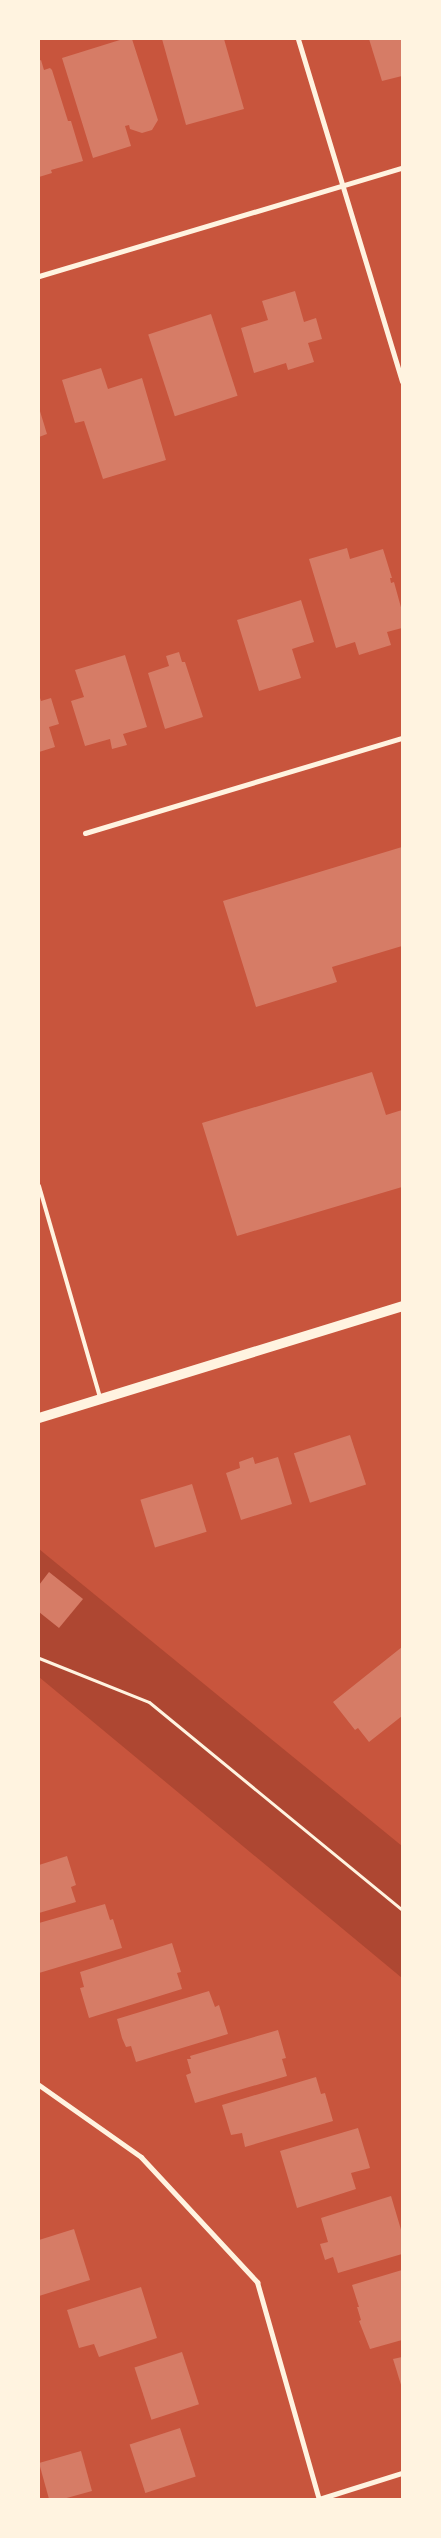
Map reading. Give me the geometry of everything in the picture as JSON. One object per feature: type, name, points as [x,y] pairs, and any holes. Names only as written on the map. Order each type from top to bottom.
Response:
[{"type":"main road","points":[[39,1418],[402,1306]]},
{"type":"street","points":[[298,39],[402,382]]},
{"type":"street","points":[[39,276],[402,168]]},
{"type":"street","points":[[85,833],[402,738]]},
{"type":"street","points":[[39,2085],[141,2157],[257,2282],[319,2499],[402,2474]]},
{"type":"lane","points":[[39,1186],[100,1399]]},
{"type":"path","points":[[39,1658],[149,1702],[402,1910]]},
{"type":"shaded area","points":[[39,1549],[402,1846],[402,1978],[39,1677]]},
{"type":"building","points":[[123,39],[132,39],[158,120],[152,130],[142,133],[130,129],[129,125],[125,126],[131,146],[93,158],[62,58]]},
{"type":"building","points":[[162,39],[224,39],[244,109],[186,125]]},
{"type":"building","points":[[369,39],[402,39],[402,76],[382,81]]},
{"type":"building","points":[[41,60],[44,70],[50,68],[52,70],[68,121],[71,121],[83,161],[51,170],[52,173],[39,177],[39,61]]},
{"type":"building","points":[[295,291],[304,322],[316,318],[322,339],[308,343],[314,362],[288,370],[286,363],[254,373],[241,328],[268,320],[262,301]]},
{"type":"building","points":[[211,314],[238,396],[175,416],[148,334]]},
{"type":"building","points":[[101,368],[108,389],[142,378],[166,460],[103,479],[84,421],[75,423],[62,380]]},
{"type":"building","points":[[39,408],[47,434],[39,437]]},
{"type":"building","points":[[347,548],[350,559],[383,549],[392,578],[390,578],[391,583],[394,582],[402,611],[402,628],[387,632],[391,645],[359,655],[355,642],[336,648],[309,559]]},
{"type":"building","points":[[301,600],[314,642],[292,649],[301,678],[259,691],[237,620]]},
{"type":"building","points":[[179,652],[182,662],[185,662],[203,717],[165,729],[148,673],[169,666],[166,656]]},
{"type":"building","points":[[125,655],[147,727],[123,734],[127,745],[112,749],[110,739],[85,746],[71,701],[84,697],[75,670]]},
{"type":"building","points":[[39,695],[41,701],[51,698],[59,724],[49,727],[55,747],[39,752]]},
{"type":"building","points":[[402,847],[402,946],[332,967],[337,982],[256,1007],[223,901]]},
{"type":"building","points":[[372,1072],[386,1115],[402,1110],[402,1187],[237,1236],[202,1123]]},
{"type":"building","points":[[350,1435],[366,1484],[310,1503],[294,1453]]},
{"type":"building","points":[[253,1457],[255,1464],[278,1457],[292,1504],[241,1520],[226,1473],[240,1468],[239,1462]]},
{"type":"building","points":[[192,1484],[207,1532],[155,1548],[140,1500]]},
{"type":"building","points":[[49,1572],[83,1599],[59,1628],[39,1612],[39,1585]]},
{"type":"building","points":[[402,1647],[402,1716],[369,1742],[358,1728],[355,1730],[333,1702]]},
{"type":"building","points":[[67,1856],[76,1885],[71,1887],[76,1902],[39,1913],[39,1865]]},
{"type":"building","points":[[105,1904],[110,1920],[113,1919],[122,1948],[39,1973],[39,1923]]},
{"type":"building","points":[[172,1943],[181,1972],[177,1973],[182,1989],[89,2018],[80,1988],[84,1987],[80,1972]]},
{"type":"building","points":[[209,1991],[215,2007],[219,2005],[228,2034],[136,2062],[131,2046],[126,2047],[122,2038],[117,2019]]},
{"type":"building","points":[[278,2030],[286,2058],[282,2059],[287,2076],[195,2103],[186,2075],[191,2073],[187,2059],[191,2059],[190,2056]]},
{"type":"building","points":[[316,2077],[321,2094],[325,2093],[333,2121],[245,2147],[242,2133],[231,2135],[222,2105]]},
{"type":"building","points":[[358,2128],[370,2168],[351,2173],[356,2189],[297,2208],[280,2151]]},
{"type":"building","points":[[391,2196],[402,2233],[402,2254],[338,2273],[333,2257],[325,2260],[320,2244],[328,2242],[321,2218]]},
{"type":"building","points":[[74,2229],[90,2280],[39,2296],[39,2240]]},
{"type":"building","points":[[402,2270],[402,2340],[370,2349],[359,2321],[361,2320],[357,2307],[359,2307],[352,2285]]},
{"type":"building","points":[[141,2287],[157,2338],[99,2357],[94,2344],[79,2348],[67,2310]]},
{"type":"building","points":[[182,2352],[199,2404],[151,2420],[134,2367]]},
{"type":"building","points":[[402,2357],[402,2388],[393,2359]]},
{"type":"building","points":[[180,2428],[196,2477],[145,2493],[130,2444]]},
{"type":"building","points":[[81,2451],[92,2491],[63,2499],[49,2499],[39,2463]]}]
